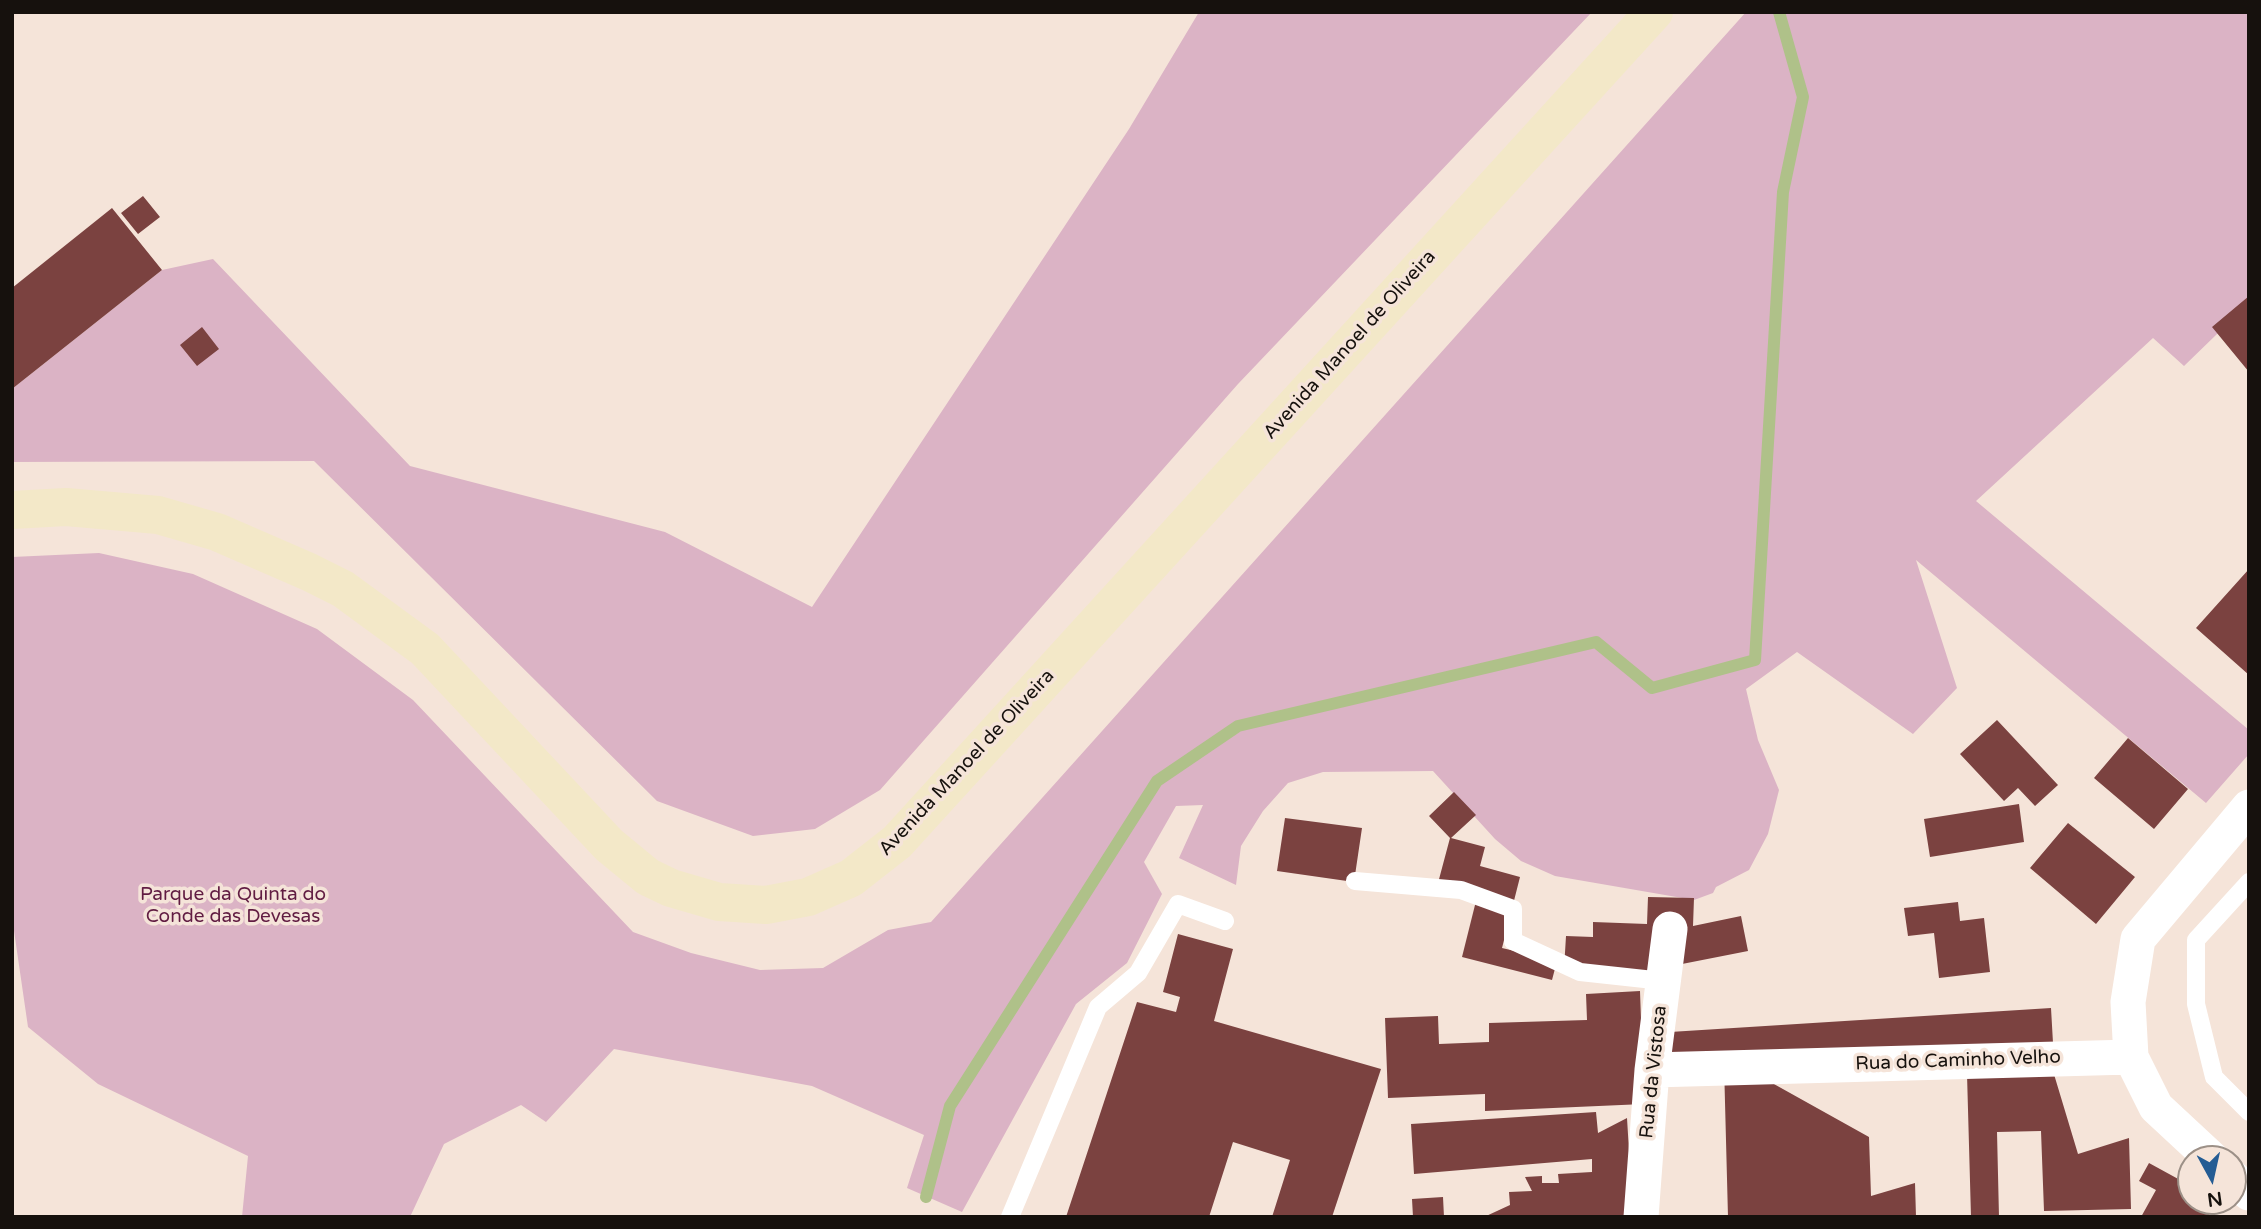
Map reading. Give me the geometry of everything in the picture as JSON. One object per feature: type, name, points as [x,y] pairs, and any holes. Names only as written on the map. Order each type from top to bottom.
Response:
[{"type":"main road","name":"Avenida Manoel de Oliveira","points":[[12,510],[66,506],[158,515],[238,540],[309,572],[352,596],[425,649],[609,845],[648,877],[671,888],[719,902],[766,905],[808,897],[851,878],[897,842],[1654,12]]},
{"type":"street","points":[[2197,1145],[2156,1107],[2131,1056],[2128,1002],[2138,939],[2249,807]]},
{"type":"street","name":"Rua da Vistosa","points":[[1641,1217],[1652,1070],[1670,929]]},
{"type":"street","name":"Rua do Caminho Velho","points":[[1652,1070],[2131,1056]]},
{"type":"lane","points":[[1355,881],[1461,890],[1513,909],[1513,941],[1580,972],[1663,981]]},
{"type":"lane","points":[[2249,882],[2196,940],[2196,1004],[2214,1077],[2249,1112]]},
{"type":"lane","points":[[1010,1217],[1098,1007],[1138,973],[1178,904],[1225,922]]},
{"type":"green space","points":[[1199,12],[1592,12],[1238,384],[880,790],[815,829],[753,836],[657,801],[314,461],[12,462],[12,389],[162,270],[213,259],[410,466],[665,532],[812,607],[1129,129]]},
{"type":"green space","name":"Parque da Quinta do Conde das Devesas","points":[[1746,12],[2249,12],[2249,303],[2184,366],[2153,338],[1976,501],[2249,730],[2249,754],[2206,803],[1916,560],[1957,688],[1913,734],[1797,652],[1746,689],[1758,740],[1779,790],[1768,834],[1749,870],[1716,887],[1713,893],[1694,900],[1555,876],[1521,861],[1495,839],[1433,771],[1323,772],[1288,783],[1263,811],[1241,846],[1236,885],[1179,858],[1203,805],[1176,806],[1144,862],[1162,894],[1127,963],[1076,1004],[962,1212],[907,1188],[924,1135],[812,1086],[614,1049],[546,1122],[521,1105],[444,1144],[410,1217],[242,1217],[248,1156],[98,1084],[28,1027],[12,917],[12,557],[99,553],[193,574],[317,629],[413,700],[633,932],[691,953],[760,970],[823,968],[888,930],[931,922]]},
{"type":"building","points":[[143,196],[160,217],[138,234],[121,213]]},
{"type":"building","points":[[112,208],[162,270],[12,389],[12,288]]},
{"type":"building","points":[[2249,296],[2249,372],[2212,327]]},
{"type":"building","points":[[202,327],[219,349],[197,366],[180,345]]},
{"type":"building","points":[[2249,569],[2249,675],[2196,628]]},
{"type":"building","points":[[1997,720],[2058,785],[2035,806],[2018,788],[2004,801],[1960,754]]},
{"type":"building","points":[[2128,738],[2188,789],[2154,829],[2094,778]]},
{"type":"building","points":[[1454,792],[1476,815],[1451,838],[1485,847],[1480,866],[1520,877],[1502,948],[1557,961],[1552,980],[1462,957],[1478,893],[1438,883],[1450,838],[1429,816]]},
{"type":"building","points":[[2019,804],[2024,842],[1930,857],[1924,819]]},
{"type":"building","points":[[1285,818],[1362,828],[1354,882],[1277,871]]},
{"type":"building","points":[[2068,823],[2135,877],[2096,924],[2030,868]]},
{"type":"building","points":[[1648,897],[1694,898],[1693,926],[1741,916],[1748,951],[1682,964],[1675,930],[1688,927],[1656,926],[1654,973],[1564,969],[1566,936],[1593,937],[1593,922],[1647,924]]},
{"type":"building","points":[[1958,902],[1960,921],[1984,918],[1990,972],[1939,978],[1934,933],[1908,936],[1904,908]]},
{"type":"building","points":[[1178,934],[1233,949],[1214,1021],[1381,1069],[1332,1217],[1272,1217],[1290,1160],[1233,1142],[1209,1217],[1066,1217],[1137,1002],[1176,1012],[1180,997],[1163,992]]},
{"type":"building","points":[[1640,991],[1644,1104],[1485,1111],[1485,1094],[1388,1098],[1385,1018],[1438,1016],[1439,1044],[1489,1042],[1489,1023],[1587,1020],[1586,994]]},
{"type":"building","points":[[2051,1008],[2053,1043],[1738,1064],[1869,1137],[1871,1196],[1915,1183],[1916,1217],[1728,1217],[1724,1064],[1672,1068],[1670,1032]]},
{"type":"building","points":[[2053,1071],[2078,1154],[2129,1138],[2131,1209],[2044,1211],[2041,1131],[1997,1132],[1999,1217],[1971,1217],[1967,1074]]},
{"type":"building","points":[[1596,1112],[1598,1133],[1627,1118],[1633,1217],[1484,1217],[1510,1205],[1509,1192],[1532,1191],[1525,1177],[1542,1176],[1542,1183],[1559,1183],[1558,1174],[1592,1172],[1592,1159],[1414,1174],[1411,1124]]},
{"type":"building","points":[[2149,1163],[2177,1178],[2177,1215],[2209,1215],[2208,1217],[2141,1217],[2156,1190],[2139,1181]]},
{"type":"building","points":[[1443,1197],[1444,1217],[1413,1217],[1412,1199]]},
{"type":"waterway","points":[[926,1197],[950,1106],[1157,781],[1238,726],[1596,642],[1652,688],[1755,660],[1783,192],[1803,97],[1779,12]]}]
